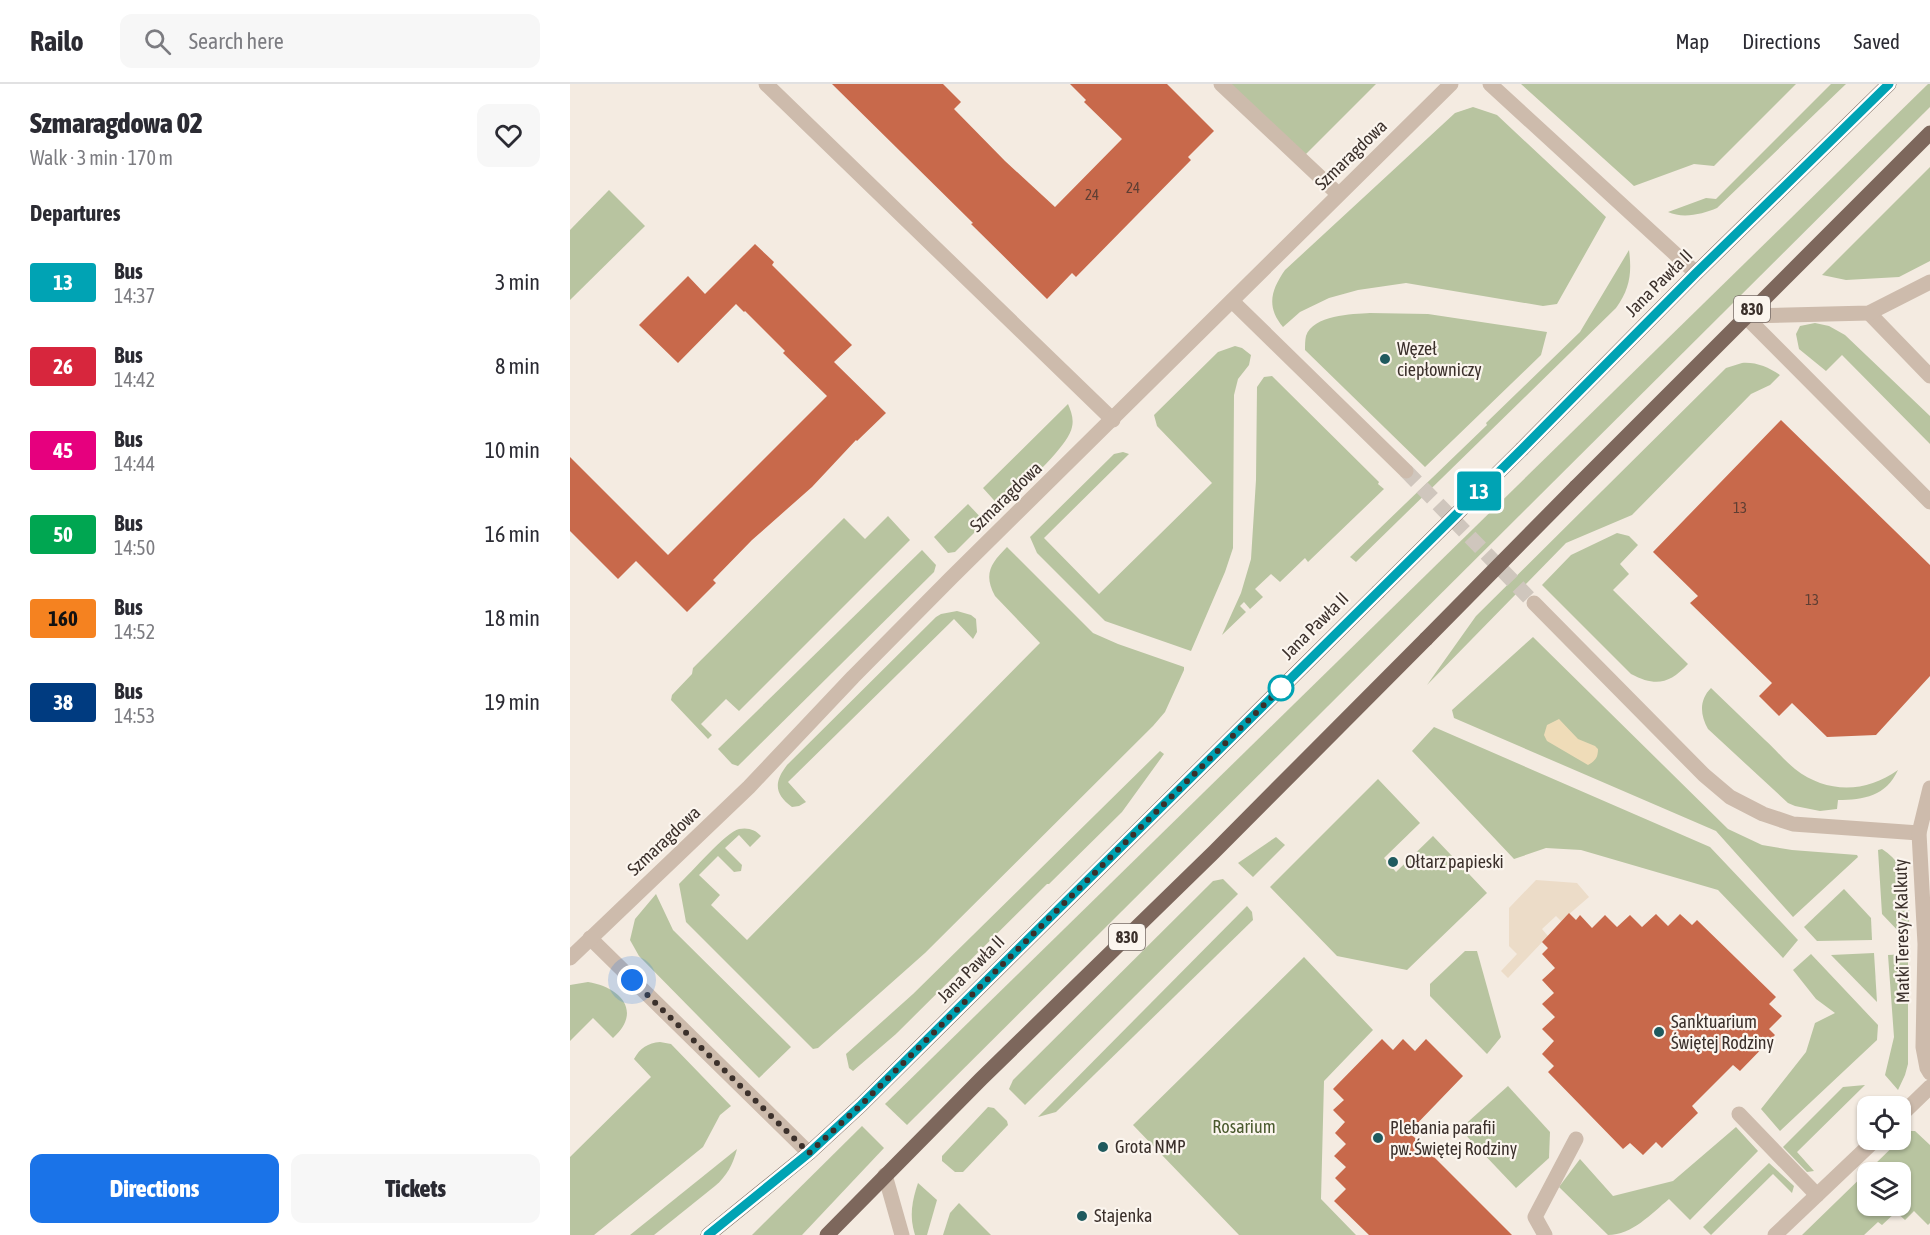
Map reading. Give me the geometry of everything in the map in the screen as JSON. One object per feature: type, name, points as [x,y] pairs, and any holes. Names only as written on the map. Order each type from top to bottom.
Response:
[{"type":"main road","name":"Jana Pawła II","points":[[708,1235],[809,1153],[861,1105],[1522,449],[1696,273],[1889,84]]},
{"type":"main road","name":"830","points":[[827,1235],[973,1087],[1214,852],[1745,316],[1930,133]]},
{"type":"street","points":[[766,84],[1077,388],[1113,420]]},
{"type":"street","points":[[1221,84],[1338,194]]},
{"type":"street","name":"Szmaragdowa","points":[[570,958],[749,787],[853,676],[1451,84]]},
{"type":"street","points":[[1490,84],[1696,273]]},
{"type":"street","points":[[1745,316],[1869,313],[1930,282]]},
{"type":"street","points":[[1232,301],[1406,471]]},
{"type":"street","points":[[1869,313],[1930,376]]},
{"type":"street","points":[[1745,316],[1930,502]]},
{"type":"street","points":[[1534,603],[1704,776],[1730,797],[1763,814],[1793,824],[1919,833]]},
{"type":"street","name":"Matki Teresy z Kalkuty","points":[[1930,788],[1919,833],[1924,944],[1923,1047],[1930,1073]]},
{"type":"street","points":[[590,938],[809,1153]]},
{"type":"street","points":[[1911,1105],[1930,1087]]},
{"type":"street","points":[[1739,1114],[1817,1195]]},
{"type":"street","points":[[1545,1235],[1535,1217],[1576,1138]]},
{"type":"street","points":[[1775,1235],[1864,1150]]},
{"type":"street","points":[[885,1175],[902,1235]]},
{"type":"green space","points":[[1221,84],[1376,84],[1301,159]]},
{"type":"green space","points":[[1521,84],[1796,84],[1714,166],[1694,164],[1634,186]]},
{"type":"green space","points":[[1831,84],[1846,84],[1717,208],[1693,215],[1668,212],[1706,198],[1716,199]]},
{"type":"green space","points":[[1930,84],[1930,107],[907,1125],[885,1104]]},
{"type":"green space","points":[[1473,107],[1497,115],[1606,217],[1557,304],[1543,306],[1406,283],[1358,290],[1329,298],[1300,312],[1283,327],[1274,312],[1272,298],[1276,285],[1285,270],[1455,113]]},
{"type":"green space","points":[[1930,167],[1930,261],[1899,277],[1846,280],[1822,275]]},
{"type":"green space","points":[[609,190],[645,226],[570,300],[570,230]]},
{"type":"green space","points":[[1629,250],[1629,280],[1616,308],[1356,562],[1350,557],[1580,332]]},
{"type":"green space","points":[[1370,313],[1428,314],[1547,332],[1541,355],[1425,467],[1305,350],[1306,336],[1316,324],[1334,317]]},
{"type":"green space","points":[[1815,323],[1829,326],[1845,335],[1930,416],[1930,444],[1842,355],[1826,371],[1799,349],[1796,334],[1800,326]]},
{"type":"green space","points":[[1235,346],[1251,355],[1249,365],[1238,379],[1234,395],[1233,548],[1191,651],[1105,621],[1037,553],[1030,537],[1114,454],[1123,452],[1129,454],[1044,538],[1099,594],[1212,483],[1157,426],[1154,415],[1218,352]]},
{"type":"green space","points":[[1742,363],[1762,366],[1780,375],[1770,385],[1751,394],[1632,515],[1566,543],[1427,685],[1476,616],[1726,368]]},
{"type":"green space","points":[[1272,376],[1384,489],[1308,562],[1305,558],[1280,582],[1271,574],[1255,589],[1263,597],[1250,609],[1244,602],[1240,606],[1246,612],[1222,635],[1241,593],[1251,559],[1256,480],[1257,387],[1264,377]]},
{"type":"green space","points":[[1068,404],[1073,421],[1068,436],[1041,469],[1001,508],[983,488]]},
{"type":"green space","points":[[968,504],[985,522],[955,552],[948,553],[934,537]]},
{"type":"green space","points":[[888,516],[910,540],[739,711],[726,699],[701,724],[712,735],[708,739],[671,700],[672,695],[692,674],[693,668],[844,518],[865,539]]},
{"type":"green space","points":[[1617,533],[1629,536],[1638,545],[1620,564],[1629,574],[1613,590],[1688,664],[1675,676],[1662,681],[1648,681],[1631,674],[1542,585],[1571,555]]},
{"type":"green space","points":[[1007,547],[1093,633],[1184,667],[1184,670],[1165,712],[1153,726],[925,953],[818,1048],[813,1049],[686,922],[679,884],[733,832],[746,828],[759,834],[761,836],[750,847],[739,835],[725,848],[742,865],[741,871],[734,872],[718,856],[699,875],[720,895],[711,905],[747,940],[1040,643],[995,596],[991,588],[990,569]]},
{"type":"green space","points":[[922,550],[936,565],[934,572],[738,766],[732,764],[718,749]]},
{"type":"green space","points":[[957,611],[976,619],[977,632],[973,639],[954,619],[788,782],[806,802],[792,807],[786,802],[779,792],[778,782],[787,765],[936,617]]},
{"type":"green space","points":[[1533,637],[1728,829],[1762,845],[1792,850],[1857,855],[1858,857],[1793,917],[1716,831],[1454,718],[1452,710]]},
{"type":"green space","points":[[1711,688],[1791,766],[1820,783],[1846,788],[1860,786],[1886,778],[1898,770],[1881,791],[1857,799],[1838,800],[1837,809],[1820,811],[1788,803],[1708,729],[1702,708],[1704,698]]},
{"type":"green space","points":[[1434,727],[1710,847],[1798,940],[1783,958],[1718,890],[1581,850],[1546,848],[1514,859],[1412,751]]},
{"type":"green space","points":[[1160,751],[1164,754],[1122,812],[896,1034],[853,1071],[849,1068],[846,1054],[913,994]]},
{"type":"green space","points":[[1378,779],[1420,823],[1384,858],[1396,872],[1433,836],[1487,893],[1407,970],[1337,956],[1270,887]]},
{"type":"green space","points":[[1276,837],[1285,845],[1253,877],[1238,863]]},
{"type":"green space","points":[[1882,849],[1900,866],[1905,876],[1909,897],[1909,933],[1901,934],[1882,914],[1878,850]]},
{"type":"green space","points":[[1223,879],[1238,894],[1025,1105],[1009,1089],[1013,1080],[1213,881]]},
{"type":"green space","points":[[1844,889],[1871,918],[1872,940],[1817,941],[1804,927]]},
{"type":"green space","points":[[656,894],[673,930],[791,1047],[759,1078],[639,956],[630,940],[635,919]]},
{"type":"green space","points":[[1247,906],[1252,912],[1253,920],[1056,1112],[1038,1117]]},
{"type":"green space","points":[[1465,951],[1477,951],[1501,1037],[1487,1054],[1430,996],[1430,984]]},
{"type":"green space","points":[[1874,953],[1877,1002],[1831,955]]},
{"type":"green space","points":[[1811,954],[1878,1025],[1877,1040],[1780,1131],[1761,1109],[1806,1052],[1815,1023],[1835,1013],[1816,999],[1793,970]]},
{"type":"green space","points":[[1908,954],[1908,1064],[1898,1090],[1885,1075],[1894,1037],[1888,955]]},
{"type":"green space","name":"Rosarium","points":[[1304,957],[1373,1030],[1324,1081],[1321,1199],[1356,1235],[1239,1235],[1133,1125]]},
{"type":"green space","points":[[588,982],[610,989],[618,995],[627,1010],[626,1019],[613,1038],[593,1018],[570,1041],[570,985]]},
{"type":"green space","points":[[660,1042],[671,1044],[731,1106],[720,1115],[703,1147],[594,1235],[570,1235],[570,1157],[651,1077],[634,1059],[645,1047]]},
{"type":"green space","points":[[1865,1085],[1797,1152],[1814,1171],[1807,1172],[1783,1147],[1843,1087]]},
{"type":"green space","points":[[1508,1086],[1550,1132],[1549,1158],[1516,1188],[1460,1129]]},
{"type":"green space","points":[[988,1107],[994,1108],[1008,1125],[963,1172],[955,1172],[942,1161],[942,1156]]},
{"type":"green space","points":[[862,1126],[884,1148],[802,1235],[752,1235]]},
{"type":"green space","points":[[1736,1127],[1758,1151],[1690,1220],[1669,1199],[1633,1228],[1608,1235],[1559,1187],[1580,1159],[1613,1196],[1673,1181]]},
{"type":"green space","points":[[1911,1131],[1915,1131],[1930,1145],[1930,1223],[1928,1225],[1914,1211],[1911,1214],[1911,1162],[1877,1162],[1889,1150],[1911,1150]]},
{"type":"green space","points":[[737,1149],[729,1169],[715,1186],[654,1235],[630,1235]]},
{"type":"green space","points":[[1769,1163],[1794,1186],[1792,1193],[1773,1174],[1711,1235],[1703,1227]]},
{"type":"green space","points":[[1857,1182],[1857,1216],[1892,1216],[1882,1225],[1878,1222],[1864,1235],[1802,1235]]},
{"type":"green space","points":[[918,1183],[937,1200],[927,1235],[915,1235],[913,1228],[912,1209]]},
{"type":"green space","points":[[959,1203],[991,1235],[943,1235],[950,1213]]},
{"type":"sand","points":[[1559,719],[1578,739],[1598,749],[1597,757],[1593,762],[1588,765],[1547,741],[1544,735],[1547,725]]},
{"type":"shaded area","points":[[1536,880],[1577,883],[1589,897],[1561,921],[1556,916],[1542,929],[1548,936],[1508,978],[1501,971],[1517,954],[1509,946],[1509,908]]},
{"type":"building","points":[[832,84],[943,84],[961,102],[954,109],[1005,161],[1055,207],[1122,139],[1084,102],[1086,100],[1070,84],[1167,84],[1214,131],[1188,157],[1191,160],[1076,277],[1072,273],[1047,299]]},
{"type":"building","points":[[755,244],[774,262],[772,265],[852,345],[834,362],[886,413],[856,440],[812,487],[752,540],[713,580],[716,583],[687,612],[636,561],[618,579],[570,531],[570,457],[668,555],[827,396],[736,304],[678,363],[639,325],[688,276],[705,294]]},
{"type":"building","points":[[1781,420],[1930,565],[1930,676],[1876,735],[1827,737],[1792,703],[1779,716],[1759,696],[1772,683],[1690,603],[1698,596],[1653,552]]},
{"type":"building","name":"Sanktuarium Świętej Rodziny","points":[[1569,913],[1576,920],[1580,915],[1592,928],[1605,915],[1617,927],[1630,915],[1642,927],[1656,914],[1668,926],[1680,914],[1692,925],[1697,920],[1776,997],[1769,1004],[1782,1016],[1769,1029],[1775,1035],[1740,1071],[1733,1065],[1692,1106],[1698,1113],[1662,1148],[1656,1142],[1643,1155],[1630,1143],[1623,1149],[1548,1072],[1554,1066],[1542,1054],[1554,1041],[1542,1029],[1555,1017],[1542,1004],[1554,993],[1542,980],[1555,968],[1542,954],[1548,948],[1542,942]]},
{"type":"building","name":"Plebania parafii pw. Świętej Rodziny","points":[[1382,1039],[1393,1050],[1403,1039],[1415,1051],[1426,1039],[1463,1076],[1409,1132],[1512,1235],[1369,1235],[1334,1201],[1346,1189],[1335,1178],[1346,1167],[1334,1156],[1346,1144],[1335,1133],[1345,1122],[1333,1110],[1344,1100],[1333,1089]]},
{"type":"tunnel","points":[[1406,471],[1534,603]]},
{"type":"bus line","name":"13","points":[[708,1235],[809,1153],[861,1105],[1522,449],[1696,273],[1889,84]]},
{"type":"place","name":"Węzeł ciepłowniczy","points":[[1385,359]]},
{"type":"place","name":"Ołtarz papieski","points":[[1393,862]]},
{"type":"place","name":"Sanktuarium Świętej Rodziny","points":[[1659,1032]]},
{"type":"place","name":"Plebania parafii pw. Świętej Rodziny","points":[[1378,1138]]},
{"type":"place","name":"Grota NMP","points":[[1103,1147]]},
{"type":"place","name":"Stajenka","points":[[1082,1216]]},
{"type":"route","points":[[632,980],[809,1153],[861,1105],[1281,688]]}]
